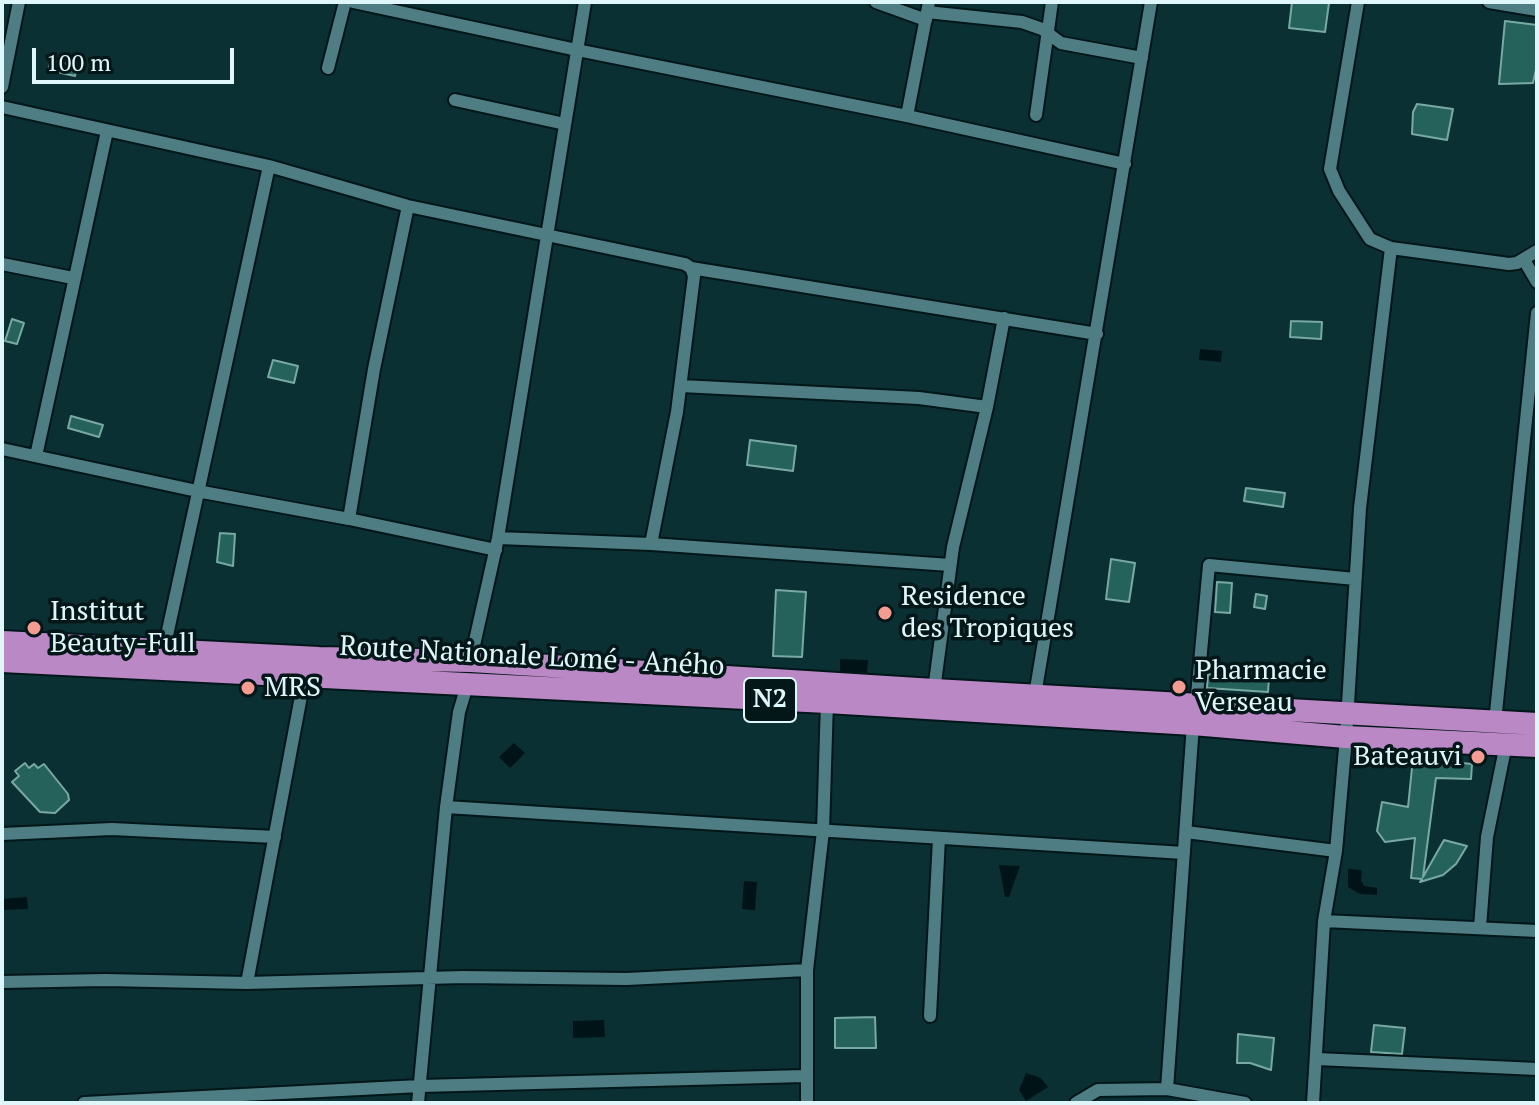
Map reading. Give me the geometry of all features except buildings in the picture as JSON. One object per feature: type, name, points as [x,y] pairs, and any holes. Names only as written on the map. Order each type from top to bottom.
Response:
[{"type":"highway","name":"Route Nationale Lomé - Aného","points":[[2,642],[319,658],[827,702],[1033,706],[1194,715],[1346,726],[1537,746]]},
{"type":"highway","name":"Route Nationale Lomé - Aného","points":[[2,661],[305,675],[469,672],[934,690],[1033,706]]},
{"type":"highway","name":"Route Nationale Lomé - Aného","points":[[1346,726],[1495,722],[1537,724]]},
{"type":"street","points":[[2,87],[19,2]]},
{"type":"street","points":[[328,68],[345,2]]},
{"type":"street","points":[[353,2],[1125,164]]},
{"type":"street","points":[[418,1103],[446,807],[459,712],[497,544],[585,2]]},
{"type":"street","points":[[876,2],[1022,22],[1038,27],[1064,44],[1142,58]]},
{"type":"street","points":[[1036,115],[1052,2]]},
{"type":"street","points":[[1033,706],[1151,2]]},
{"type":"street","points":[[1358,2],[1330,169],[1339,191],[1370,239],[1391,248],[1509,264],[1524,260],[1537,251]]},
{"type":"street","points":[[1489,2],[1537,10]]},
{"type":"street","points":[[907,116],[927,11]]},
{"type":"street","points":[[455,100],[565,124]]},
{"type":"street","points":[[2,107],[269,166],[408,206],[685,264],[691,268],[1097,334]]},
{"type":"street","points":[[36,456],[107,131]]},
{"type":"street","points":[[164,649],[269,166]]},
{"type":"street","points":[[349,519],[374,369],[408,206]]},
{"type":"street","points":[[1313,1103],[1324,921],[1336,851],[1368,431],[1391,248]]},
{"type":"street","points":[[1524,260],[1537,282]]},
{"type":"street","points":[[2,264],[73,278]]},
{"type":"street","points":[[651,544],[681,386],[694,276],[691,268]]},
{"type":"street","points":[[1495,722],[1531,404],[1537,313]]},
{"type":"street","points":[[934,690],[950,565],[987,407],[1004,318]]},
{"type":"street","points":[[681,386],[919,398],[987,407]]},
{"type":"street","points":[[2,449],[197,491],[497,544],[651,544],[950,565]]},
{"type":"street","points":[[1167,1089],[1194,715],[1209,565],[1355,579]]},
{"type":"street","points":[[247,983],[305,675]]},
{"type":"street","points":[[807,1103],[807,970],[823,831],[827,702]]},
{"type":"street","points":[[1480,927],[1487,837],[1506,744]]},
{"type":"street","points":[[446,807],[1184,853]]},
{"type":"street","points":[[2,834],[112,829],[275,837]]},
{"type":"street","points":[[1186,832],[1336,851]]},
{"type":"street","points":[[930,1016],[939,838]]},
{"type":"street","points":[[1324,921],[1537,931]]},
{"type":"street","points":[[2,982],[105,980],[247,983],[431,977],[627,979],[807,970]]},
{"type":"street","points":[[1317,1059],[1537,1069]]},
{"type":"street","points":[[88,1103],[420,1086],[805,1076]]},
{"type":"street","points":[[1076,1103],[1098,1090],[1167,1089],[1245,1103]]},
{"type":"shaded area","points":[[1200,349],[1222,351],[1221,362],[1199,360]]},
{"type":"shaded area","points":[[840,659],[868,660],[867,673],[840,673]]},
{"type":"shaded area","points":[[514,743],[525,753],[510,768],[499,757]]},
{"type":"shaded area","points":[[999,865],[1020,866],[1009,897],[1005,897]]},
{"type":"shaded area","points":[[1348,869],[1362,870],[1364,886],[1377,888],[1377,895],[1360,894],[1348,887]]},
{"type":"shaded area","points":[[744,881],[757,882],[755,910],[742,909]]},
{"type":"shaded area","points":[[27,897],[28,909],[2,910],[2,899]]},
{"type":"shaded area","points":[[604,1020],[605,1037],[573,1038],[573,1021]]},
{"type":"shaded area","points":[[1026,1073],[1041,1078],[1048,1087],[1026,1101],[1019,1090]]},
{"type":"place","name":"Residence des Tropiques","points":[[885,613]]},
{"type":"place","name":"Institut Beauty-Full","points":[[34,628]]},
{"type":"place","name":"Pharmacie Verseau","points":[[1179,687]]},
{"type":"place","name":"MRS","points":[[248,688]]},
{"type":"place","name":"Bateauvi","points":[[1478,757]]}]
